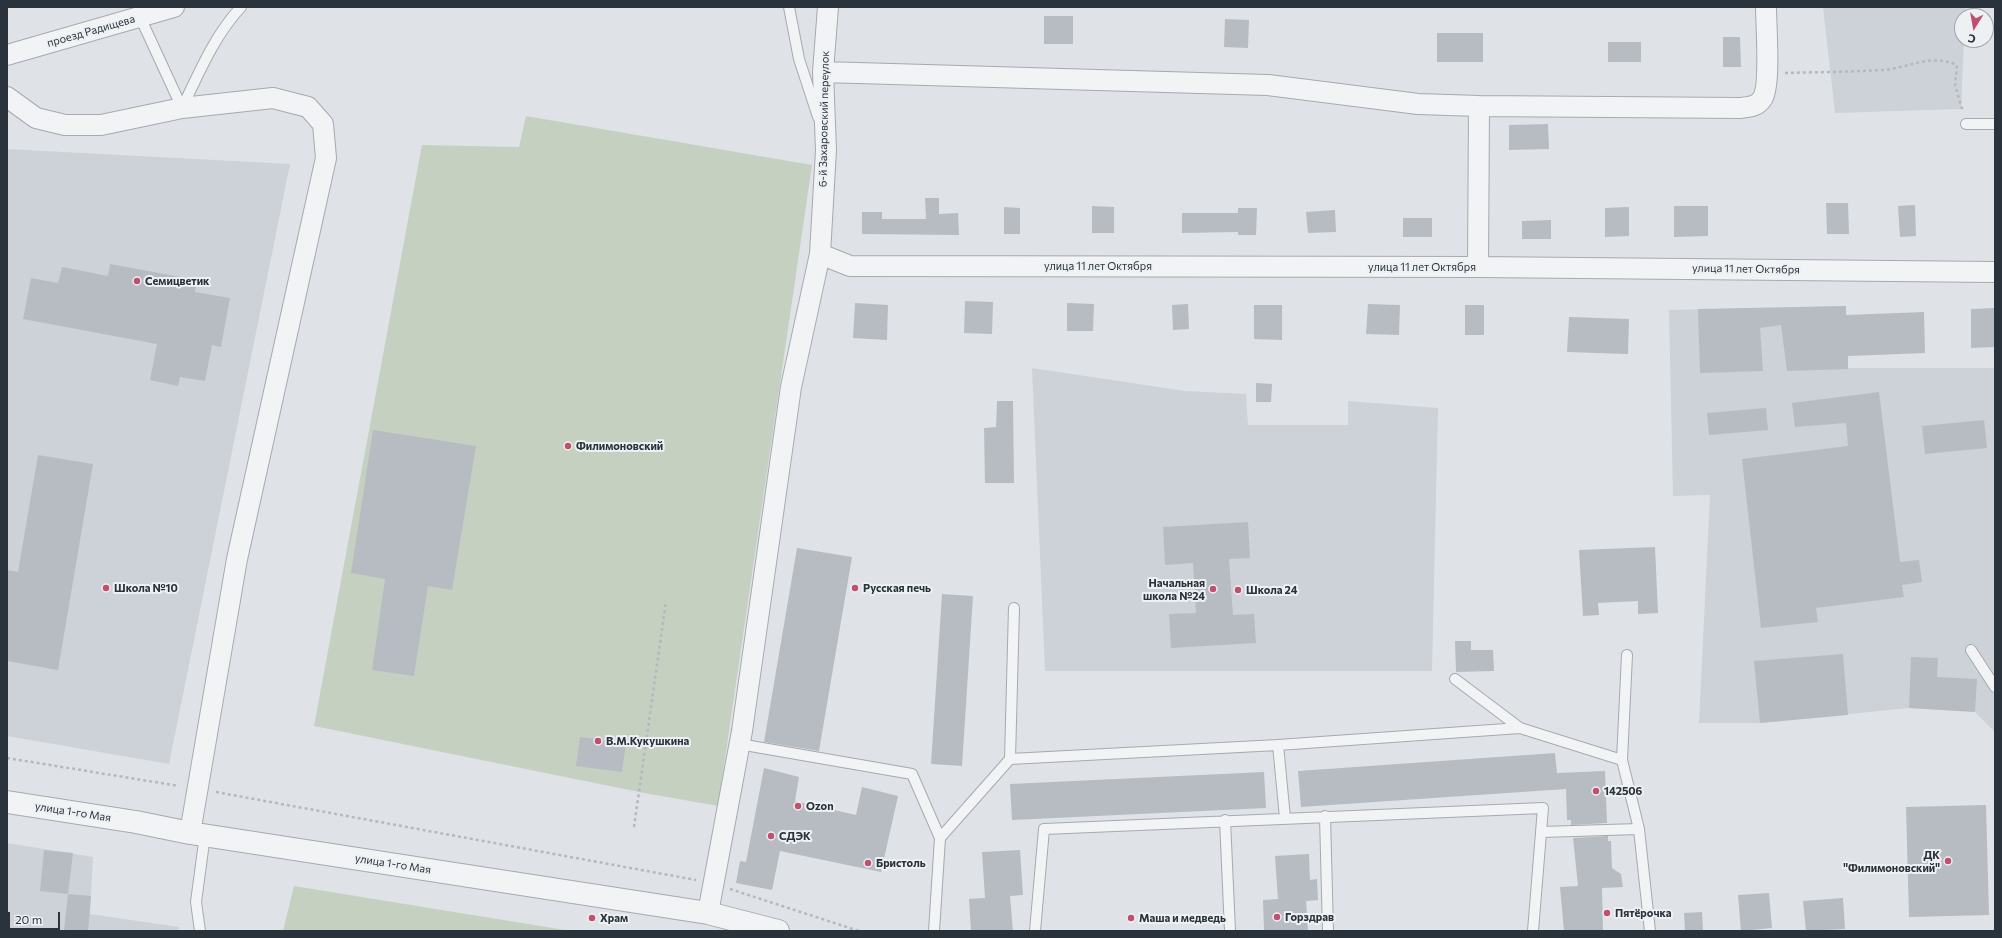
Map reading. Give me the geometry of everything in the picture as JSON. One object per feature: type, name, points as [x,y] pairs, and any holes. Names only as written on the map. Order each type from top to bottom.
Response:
[{"type":"street","name":"проезд Радищева","points":[[7,55],[174,7]]},
{"type":"street","name":"6-й Захаровский переулок","points":[[708,913],[739,744],[792,387],[820,254],[826,150],[823,72],[828,7]]},
{"type":"street","points":[[823,72],[1268,85],[1321,91],[1382,101],[1418,104],[1479,106],[1740,108],[1754,106],[1762,99],[1766,85],[1766,7]]},
{"type":"street","points":[[7,97],[36,118],[65,125],[101,125],[182,108],[273,98],[308,107],[323,124],[326,158],[237,559],[197,788],[197,834]]},
{"type":"street","points":[[1478,266],[1479,106]]},
{"type":"street","name":"улица 11 лет Октября","points":[[820,254],[850,266],[1478,266],[1995,272]]},
{"type":"street","name":"улица 1-го Мая","points":[[7,802],[136,822],[197,834],[708,913],[778,931]]},
{"type":"lane","points":[[182,108],[209,52],[230,19],[241,7]]},
{"type":"lane","points":[[789,7],[799,59],[812,98],[826,150]]},
{"type":"lane","points":[[140,17],[182,108]]},
{"type":"lane","points":[[1966,124],[1995,124]]},
{"type":"lane","points":[[940,838],[1010,759],[1014,608]]},
{"type":"lane","points":[[1971,650],[1995,687]]},
{"type":"lane","points":[[1627,655],[1622,760],[1639,829],[1650,931]]},
{"type":"lane","points":[[1455,679],[1520,728],[1622,760]]},
{"type":"lane","points":[[1010,759],[1278,745],[1520,728]]},
{"type":"lane","points":[[739,744],[912,774],[940,838],[934,931]]},
{"type":"lane","points":[[1278,745],[1285,818]]},
{"type":"lane","points":[[1035,931],[1044,829],[1225,820],[1543,808],[1533,931]]},
{"type":"lane","points":[[1325,816],[1328,931]]},
{"type":"lane","points":[[1225,820],[1230,931]]},
{"type":"lane","points":[[1541,832],[1639,829]]},
{"type":"lane","points":[[197,834],[196,902],[200,931]]},
{"type":"path","points":[[1783,73],[1884,70],[1916,62],[1947,61],[1957,65],[1955,85],[1966,124]]},
{"type":"path","points":[[634,826],[666,601]]},
{"type":"path","points":[[7,758],[197,788],[714,884],[859,931]]},
{"type":"shaded area","points":[[1823,7],[1966,7],[1954,8],[1954,48],[1964,48],[1961,109],[1835,113]]},
{"type":"shaded area","points":[[7,149],[290,164],[169,764],[7,736]]},
{"type":"shaded area","points":[[1846,306],[1848,368],[1995,368],[1995,732],[1975,712],[1909,708],[1760,723],[1699,723],[1710,495],[1673,496],[1669,310]]},
{"type":"shaded area","name":"Школа 24","points":[[1032,368],[1185,391],[1246,394],[1248,425],[1348,425],[1348,401],[1438,408],[1432,671],[1045,671]]},
{"type":"shaded area","points":[[7,843],[93,857],[90,914],[179,927],[178,931],[7,931]]},
{"type":"green space","name":"Филимоновский","points":[[526,116],[812,165],[718,806],[639,792],[314,726],[422,145],[519,147]]},
{"type":"green space","points":[[294,886],[571,931],[283,931]]},
{"type":"building","points":[[1044,16],[1073,16],[1073,44],[1044,44]]},
{"type":"building","points":[[1225,19],[1249,20],[1248,48],[1224,47]]},
{"type":"building","points":[[1437,33],[1483,33],[1483,62],[1437,62]]},
{"type":"building","points":[[1723,37],[1740,37],[1741,67],[1723,67]]},
{"type":"building","points":[[1608,42],[1641,42],[1641,62],[1608,62]]},
{"type":"building","points":[[1548,124],[1549,149],[1509,150],[1509,125]]},
{"type":"building","points":[[925,198],[939,198],[939,214],[958,213],[959,235],[862,234],[862,212],[882,212],[882,219],[926,219]]},
{"type":"building","points":[[1826,203],[1848,203],[1849,234],[1827,234]]},
{"type":"building","points":[[1915,205],[1916,236],[1900,237],[1898,206]]},
{"type":"building","points":[[1092,206],[1114,207],[1114,233],[1092,233]]},
{"type":"building","points":[[1674,206],[1708,206],[1708,236],[1674,237]]},
{"type":"building","points":[[1004,207],[1020,208],[1020,234],[1004,234]]},
{"type":"building","points":[[1629,207],[1629,236],[1605,237],[1605,208]]},
{"type":"building","points":[[1238,208],[1257,208],[1256,235],[1238,235],[1238,232],[1182,233],[1182,213],[1238,213]]},
{"type":"building","points":[[1335,210],[1336,232],[1308,233],[1306,212]]},
{"type":"building","points":[[1403,218],[1432,218],[1432,237],[1403,237]]},
{"type":"building","points":[[1551,220],[1551,239],[1522,239],[1522,221]]},
{"type":"building","points":[[110,264],[197,280],[195,292],[230,298],[221,347],[212,345],[205,381],[180,377],[178,386],[150,380],[157,344],[23,319],[31,278],[58,283],[62,267],[108,276]]},
{"type":"building","points":[[965,301],[993,302],[992,334],[964,333]]},
{"type":"building","points":[[855,303],[888,305],[887,340],[853,338]]},
{"type":"building","points":[[1067,303],[1094,304],[1093,331],[1067,331]]},
{"type":"building","points":[[1188,304],[1189,329],[1173,330],[1172,305]]},
{"type":"building","points":[[1368,304],[1400,305],[1399,335],[1366,334]]},
{"type":"building","points":[[1254,305],[1282,305],[1282,340],[1254,339]]},
{"type":"building","points":[[1465,305],[1484,305],[1484,335],[1465,335]]},
{"type":"building","points":[[1846,306],[1846,315],[1924,312],[1925,353],[1848,356],[1848,369],[1787,371],[1781,325],[1760,328],[1763,371],[1700,373],[1698,309]]},
{"type":"building","points":[[1995,308],[1995,347],[1971,348],[1971,309]]},
{"type":"building","points":[[1569,317],[1629,319],[1628,354],[1567,352]]},
{"type":"building","points":[[1256,383],[1272,384],[1271,402],[1256,402]]},
{"type":"building","points":[[1879,392],[1900,562],[1919,560],[1922,582],[1902,585],[1904,597],[1816,608],[1818,622],[1761,628],[1742,459],[1848,446],[1846,423],[1795,427],[1792,403]]},
{"type":"building","points":[[997,401],[1013,401],[1014,483],[985,483],[984,428],[996,427]]},
{"type":"building","points":[[1766,408],[1768,430],[1709,435],[1707,413]]},
{"type":"building","points":[[1984,420],[1987,448],[1925,454],[1922,426]]},
{"type":"building","points":[[373,430],[476,446],[452,590],[428,586],[414,676],[372,670],[385,579],[351,573]]},
{"type":"building","points":[[38,455],[93,464],[58,670],[7,661],[7,570],[18,572]]},
{"type":"building","name":"Начальная школа №24","points":[[1248,522],[1250,558],[1229,559],[1233,615],[1254,614],[1256,643],[1171,648],[1169,614],[1196,613],[1193,563],[1165,565],[1163,527]]},
{"type":"building","points":[[1655,547],[1658,613],[1638,614],[1638,601],[1598,603],[1599,615],[1583,616],[1579,550]]},
{"type":"building","points":[[797,548],[852,557],[819,751],[764,742]]},
{"type":"building","points":[[942,594],[973,596],[962,766],[931,764]]},
{"type":"building","points":[[1455,641],[1471,641],[1471,650],[1493,650],[1494,671],[1456,672]]},
{"type":"building","points":[[1843,654],[1848,715],[1760,723],[1754,661]]},
{"type":"building","points":[[1911,657],[1938,658],[1937,677],[1977,679],[1975,712],[1909,708]]},
{"type":"building","points":[[580,737],[626,743],[622,772],[576,766]]},
{"type":"building","points":[[1555,753],[1557,773],[1605,771],[1607,823],[1571,825],[1571,820],[1567,820],[1566,789],[1301,807],[1298,771]]},
{"type":"building","points":[[764,768],[799,777],[795,801],[856,815],[862,787],[898,796],[881,872],[780,851],[772,890],[736,883],[740,861],[746,862]]},
{"type":"building","points":[[1264,772],[1266,808],[1012,820],[1010,784]]},
{"type":"building","name":"ДК \"Филимоновский\"","points":[[1986,805],[1989,915],[1909,917],[1906,807]]},
{"type":"building","points":[[1608,836],[1608,841],[1611,841],[1612,868],[1621,874],[1623,887],[1602,888],[1603,931],[1564,931],[1560,887],[1578,886],[1573,838]]},
{"type":"building","points":[[44,850],[73,853],[68,894],[40,891]]},
{"type":"building","points":[[1020,850],[1023,895],[1010,896],[1013,931],[971,931],[969,899],[985,898],[982,852]]},
{"type":"building","points":[[1309,854],[1310,880],[1317,879],[1318,900],[1306,901],[1308,931],[1264,931],[1263,900],[1278,899],[1275,856]]},
{"type":"building","points":[[1769,893],[1772,928],[1741,931],[1738,895]]},
{"type":"building","points":[[68,894],[91,896],[88,931],[64,931]]},
{"type":"building","points":[[1843,898],[1845,929],[1806,931],[1803,901]]},
{"type":"building","points":[[1702,912],[1703,931],[1685,931],[1684,913]]},
{"type":"place","name":"Семицветик","points":[[137,281]]},
{"type":"place","name":"Филимоновский","points":[[568,446]]},
{"type":"place","name":"Школа №10","points":[[106,588]]},
{"type":"place","name":"Русская печь","points":[[855,588]]},
{"type":"place","name":"Начальная школа №24","points":[[1213,589]]},
{"type":"place","name":"Школа 24","points":[[1238,590]]},
{"type":"place","name":"В.М.Кукушкина","points":[[598,741]]},
{"type":"place","name":"142506","points":[[1596,791]]},
{"type":"place","name":"Ozon","points":[[798,806]]},
{"type":"place","name":"СДЭК","points":[[771,836]]},
{"type":"place","name":"ДК \"Филимоновский\"","points":[[1948,861]]},
{"type":"place","name":"Бристоль","points":[[868,863]]},
{"type":"place","name":"Пятёрочка","points":[[1607,913]]},
{"type":"place","name":"Горздрав","points":[[1277,917]]},
{"type":"place","name":"Храм","points":[[592,918]]},
{"type":"place","name":"Маша и медведь","points":[[1131,918]]}]
